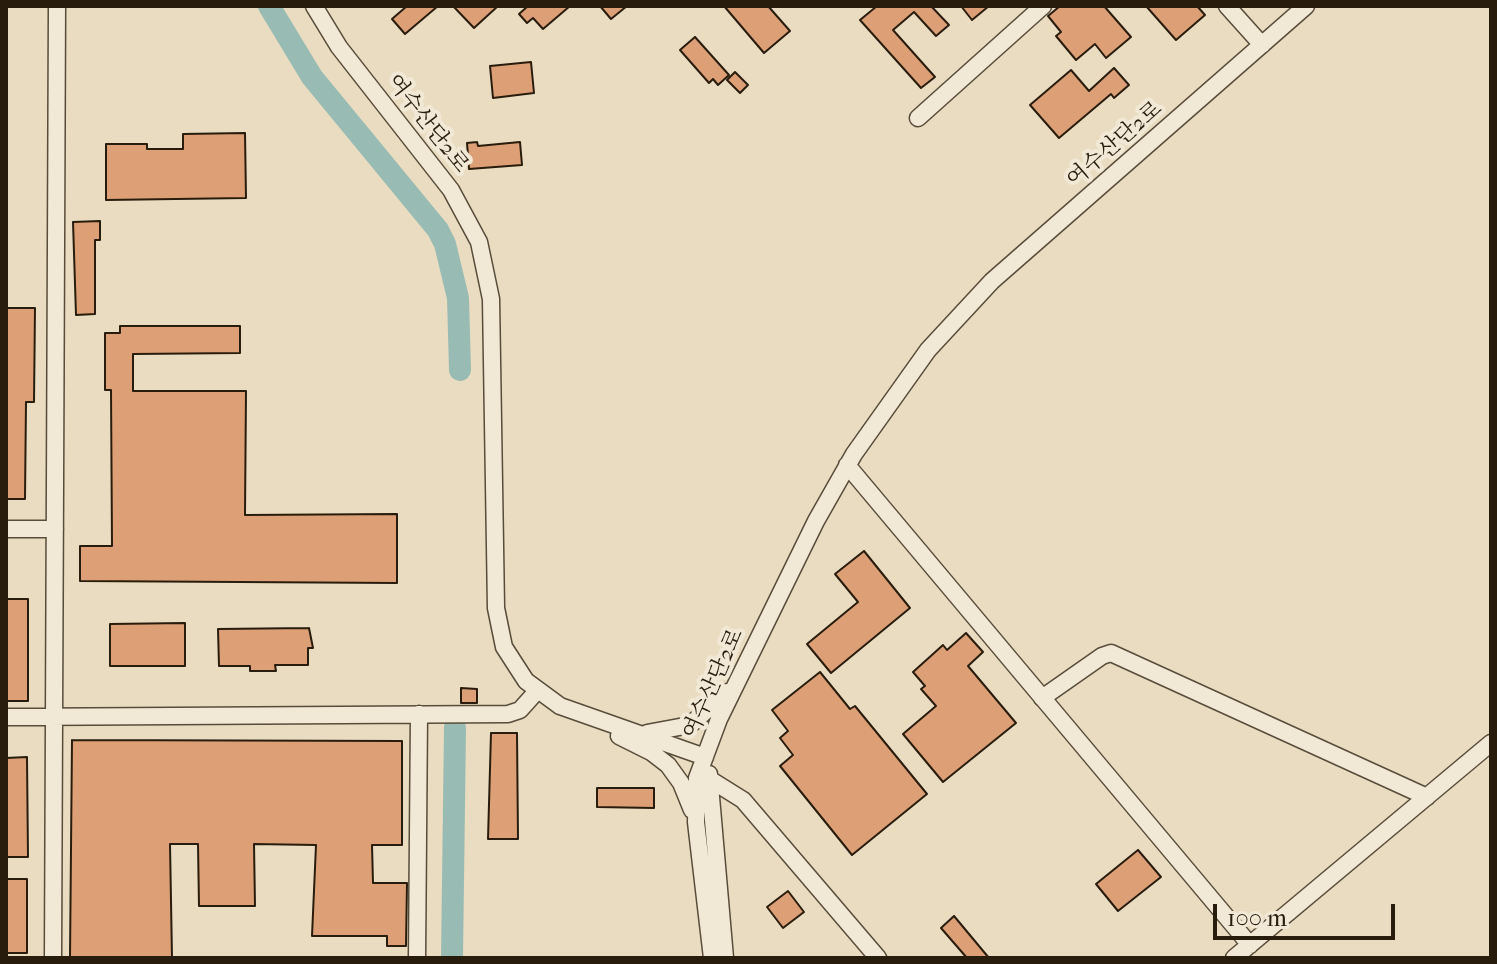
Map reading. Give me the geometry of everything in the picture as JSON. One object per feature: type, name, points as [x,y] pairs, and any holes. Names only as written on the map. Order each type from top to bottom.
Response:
[{"type":"street","points":[[53,958],[57,6]]},
{"type":"street","name":"여수산단2로","points":[[314,6],[339,47],[451,190],[479,242],[493,319],[497,621],[504,647],[537,691],[560,706],[705,757],[738,679],[847,465],[908,375],[981,292],[1306,6]]},
{"type":"street","points":[[918,118],[1043,6]]},
{"type":"street","points":[[1227,6],[1262,45]]},
{"type":"street","points":[[847,465],[1250,945]]},
{"type":"street","points":[[6,529],[55,529]]},
{"type":"street","points":[[1042,698],[1102,656],[1111,653],[1427,797]]},
{"type":"street","points":[[639,734],[690,725],[738,679]]},
{"type":"street","points":[[6,717],[514,713],[537,691]]},
{"type":"street","points":[[417,958],[419,714]]},
{"type":"street","points":[[594,720],[668,765],[681,783],[696,822]]},
{"type":"street","points":[[1234,958],[1491,743]]},
{"type":"street","points":[[705,757],[711,780],[725,958]]},
{"type":"street","points":[[705,757],[697,778],[696,822],[712,958]]},
{"type":"street","points":[[711,780],[749,806],[878,958]]},
{"type":"building","points":[[407,6],[438,6],[405,34],[392,19]]},
{"type":"building","points":[[453,6],[498,6],[474,28]]},
{"type":"building","points":[[528,6],[570,6],[543,29],[533,18],[527,23],[519,14]]},
{"type":"building","points":[[600,6],[627,6],[611,19]]},
{"type":"building","points":[[724,6],[768,6],[790,31],[764,53]]},
{"type":"building","points":[[877,6],[931,6],[949,25],[936,36],[914,12],[893,30],[935,77],[921,88],[860,20]]},
{"type":"building","points":[[961,6],[989,6],[972,20]]},
{"type":"building","points":[[1060,6],[1104,6],[1131,37],[1106,58],[1095,44],[1076,60],[1056,36],[1061,32],[1048,16]]},
{"type":"building","points":[[1146,6],[1197,6],[1205,15],[1176,40]]},
{"type":"building","points":[[695,37],[729,75],[718,85],[713,79],[709,83],[680,50]]},
{"type":"building","points":[[531,62],[534,93],[493,98],[490,66]]},
{"type":"building","points":[[1114,68],[1129,85],[1114,98],[1111,94],[1059,138],[1030,105],[1071,70],[1089,91]]},
{"type":"building","points":[[735,72],[748,85],[740,93],[727,80]]},
{"type":"building","points":[[245,133],[246,198],[106,200],[106,144],[147,144],[147,149],[183,149],[183,134]]},
{"type":"building","points":[[477,142],[478,146],[520,142],[522,165],[469,169],[467,143]]},
{"type":"building","points":[[100,221],[100,240],[95,240],[95,314],[76,315],[73,222]]},
{"type":"building","points":[[6,308],[35,308],[34,402],[26,402],[25,499],[6,499]]},
{"type":"building","points":[[120,326],[240,326],[240,353],[133,354],[133,391],[246,391],[245,515],[397,514],[397,583],[80,581],[80,546],[112,546],[111,390],[105,390],[105,333],[120,333]]},
{"type":"building","points":[[864,551],[910,608],[831,673],[807,644],[858,602],[835,574]]},
{"type":"building","points":[[6,599],[28,599],[28,701],[6,701]]},
{"type":"building","points":[[185,623],[185,666],[110,666],[110,624]]},
{"type":"building","points":[[309,628],[313,648],[308,648],[308,665],[275,665],[276,671],[250,671],[250,666],[219,666],[218,629]]},
{"type":"building","points":[[966,633],[983,652],[968,666],[1016,723],[943,782],[903,734],[936,706],[921,689],[925,686],[913,672],[943,645],[947,650]]},
{"type":"building","points":[[820,672],[850,709],[855,706],[927,794],[852,855],[780,766],[793,755],[780,738],[788,731],[772,710]]},
{"type":"building","points":[[461,688],[477,689],[477,703],[461,703]]},
{"type":"building","points":[[491,733],[517,733],[518,839],[488,839]]},
{"type":"building","points":[[72,740],[402,741],[402,845],[372,845],[373,883],[407,883],[406,946],[387,946],[387,936],[312,936],[316,845],[254,844],[255,906],[199,906],[198,844],[170,844],[172,958],[70,958]]},
{"type":"building","points":[[27,757],[28,857],[6,857],[6,758]]},
{"type":"building","points":[[597,788],[654,788],[654,808],[597,807]]},
{"type":"building","points":[[1138,850],[1161,877],[1118,911],[1096,884]]},
{"type":"building","points":[[6,879],[27,879],[27,953],[6,953]]},
{"type":"building","points":[[788,891],[804,912],[783,928],[767,907]]},
{"type":"building","points":[[954,916],[989,958],[967,958],[941,928]]},
{"type":"waterway","points":[[269,6],[312,77],[438,230],[445,244],[458,298],[460,370]]},
{"type":"waterway","points":[[452,958],[455,728]]}]
